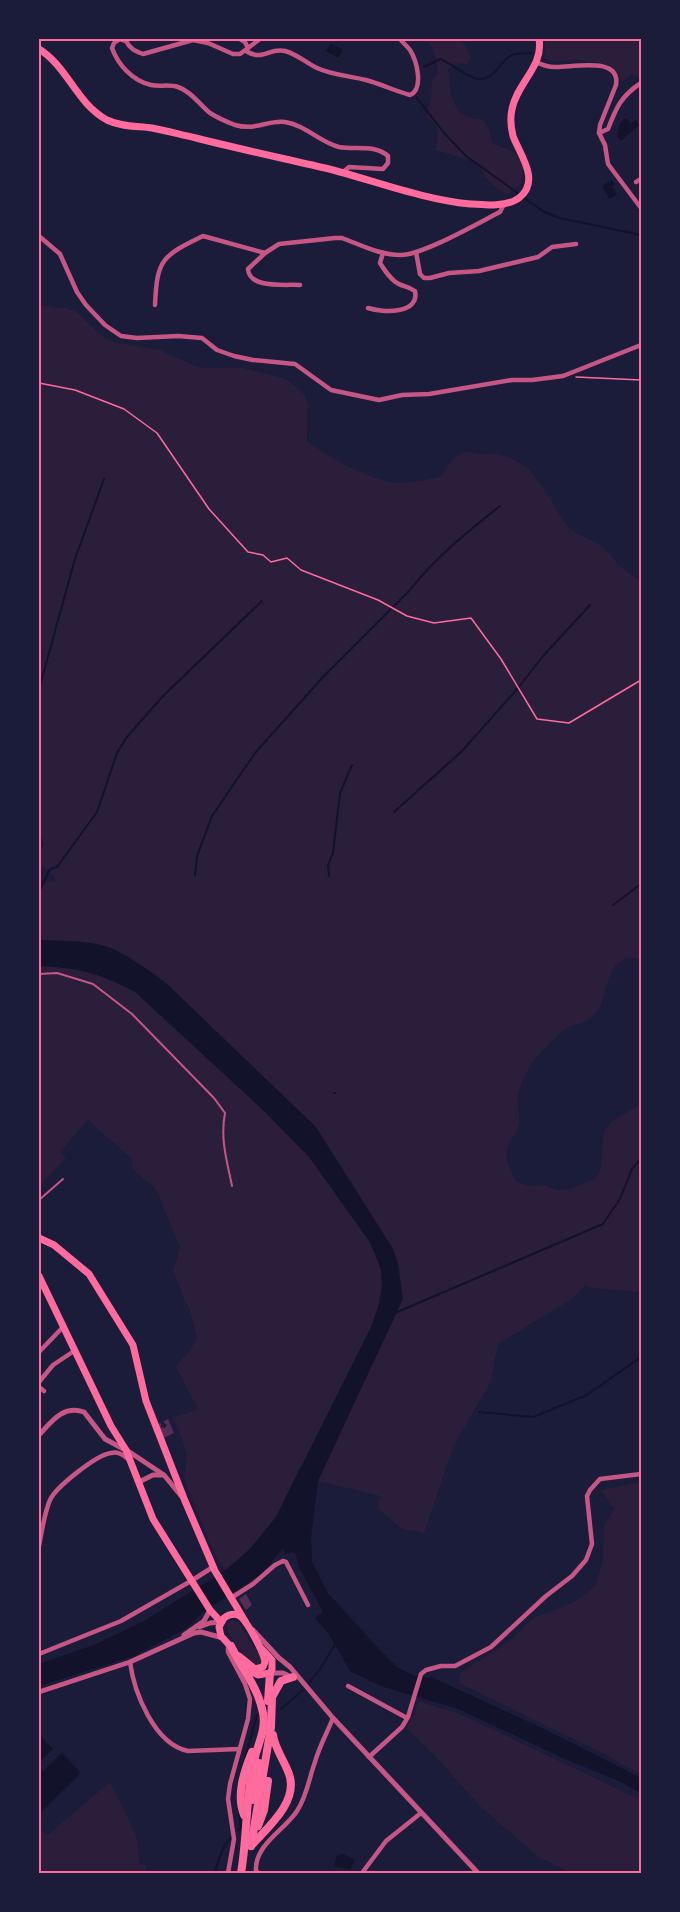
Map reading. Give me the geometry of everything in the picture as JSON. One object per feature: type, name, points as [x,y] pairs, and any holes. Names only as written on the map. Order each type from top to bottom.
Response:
[{"type":"highway","points":[[227,1643],[255,1688],[267,1726],[291,1781],[285,1804],[279,1815],[253,1844]]},
{"type":"highway","points":[[270,1673],[268,1699],[271,1713]]},
{"type":"highway","points":[[246,1826],[274,1690],[281,1681],[298,1680]]},
{"type":"highway","points":[[243,1873],[248,1785],[260,1739],[267,1726]]},
{"type":"highway","points":[[253,1844],[267,1726]]},
{"type":"highway","points":[[243,1873],[264,1810],[273,1738]]},
{"type":"main road","points":[[39,49],[51,57],[82,100],[109,121],[150,128],[342,173],[428,196],[471,204],[504,204],[519,198],[529,184],[525,160],[513,136],[511,121],[519,89],[539,54],[539,39]]},
{"type":"main road","points":[[39,1238],[54,1245],[89,1274],[133,1345],[146,1401],[185,1501],[214,1570],[260,1647],[265,1660],[264,1665],[260,1669],[251,1667],[239,1656]]},
{"type":"main road","points":[[39,1276],[74,1352],[111,1426],[126,1450],[153,1519],[210,1610],[220,1622]]},
{"type":"main road","points":[[245,1621],[232,1614],[220,1622],[219,1632],[253,1673],[258,1675],[270,1673],[272,1669],[272,1660],[260,1647]]},
{"type":"street","points":[[260,39],[240,54],[233,54],[208,43],[193,40],[143,54],[135,52],[126,41],[120,39],[112,48],[119,62],[137,79],[150,84],[181,87],[210,113],[234,124],[257,128],[281,122],[292,123],[340,147],[362,147],[382,151],[388,156],[388,163],[383,169],[349,167],[342,173]]},
{"type":"street","points":[[240,39],[245,42],[247,50],[252,55],[265,56],[275,50],[285,51],[328,73],[366,80],[410,95],[417,88],[418,76],[411,52],[400,39]]},
{"type":"street","points":[[536,62],[556,67],[602,66],[614,75],[616,85],[600,124],[599,133],[605,145],[608,164],[641,208]]},
{"type":"street","points":[[599,133],[608,129],[616,107],[625,95],[641,83]]},
{"type":"street","points":[[300,285],[259,282],[251,278],[248,268],[279,244],[335,238],[342,238],[383,253],[402,256],[416,252],[500,212],[504,204]]},
{"type":"street","points":[[39,236],[60,254],[77,292],[86,305],[105,325],[121,336],[202,338],[217,350],[234,356],[295,364],[331,390],[379,400],[512,380],[562,376],[641,345]]},
{"type":"street","points":[[155,305],[158,269],[166,257],[202,236],[265,253]]},
{"type":"street","points":[[416,252],[420,274],[424,278],[430,278],[443,274],[489,269],[538,257],[552,247],[576,244]]},
{"type":"street","points":[[368,308],[378,312],[406,309],[413,305],[416,298],[415,291],[408,286],[399,285],[388,275],[380,263],[383,253]]},
{"type":"street","points":[[39,1352],[63,1327]]},
{"type":"street","points":[[39,1382],[53,1365],[74,1352]]},
{"type":"street","points":[[39,1388],[44,1391]]},
{"type":"street","points":[[39,1435],[64,1411],[78,1410],[88,1416],[114,1452],[126,1457],[132,1463]]},
{"type":"street","points":[[105,1439],[164,1475],[185,1501]]},
{"type":"street","points":[[39,1546],[50,1499],[56,1491],[99,1458],[114,1452]]},
{"type":"street","points":[[369,1757],[402,1727],[422,1674],[426,1670],[441,1666],[455,1666],[491,1647],[512,1630],[546,1596],[563,1585],[586,1560],[592,1544],[587,1496],[600,1479],[641,1474]]},
{"type":"street","points":[[139,1482],[153,1475],[164,1475]]},
{"type":"street","points":[[231,1597],[253,1584],[283,1561],[286,1562],[308,1605]]},
{"type":"street","points":[[39,1654],[120,1621],[214,1570]]},
{"type":"street","points":[[174,1644],[204,1621],[210,1610]]},
{"type":"street","points":[[245,1621],[290,1667],[298,1680],[478,1873]]},
{"type":"street","points":[[192,1629],[220,1622]]},
{"type":"street","points":[[39,1692],[130,1662],[194,1633],[201,1632],[227,1643],[228,1652],[245,1684],[250,1699],[248,1719],[228,1799],[234,1839],[228,1873]]},
{"type":"street","points":[[130,1662],[139,1697],[148,1718],[170,1742],[188,1751],[239,1749]]},
{"type":"street","points":[[270,1673],[283,1673],[298,1680]]},
{"type":"street","points":[[348,1686],[407,1718]]},
{"type":"street","points":[[259,1873],[256,1871],[255,1862],[266,1844],[296,1813],[303,1802],[316,1759],[333,1718]]},
{"type":"street","points":[[362,1873],[386,1841],[421,1813]]},
{"type":"lane","points":[[39,974],[57,973],[93,984],[132,1014],[214,1098],[225,1113],[222,1128],[223,1145],[232,1186]]},
{"type":"lane","points":[[39,1200],[63,1179]]},
{"type":"path","points":[[562,376],[641,380]]},
{"type":"path","points":[[39,383],[75,390],[123,408],[157,433],[209,509],[248,552],[263,555],[271,562],[287,558],[301,570],[378,600],[407,616],[434,623],[471,618],[501,659],[537,719],[569,723],[641,680]]},
{"type":"shaded area","points":[[426,39],[461,39],[472,58],[466,65],[457,63],[448,69],[454,103],[464,115],[482,119],[488,126],[493,144],[510,150],[519,157],[523,169],[522,183],[508,194],[499,190],[485,177],[476,162],[436,150],[438,132],[435,123],[426,118],[431,99],[432,80],[438,73],[435,55]]},
{"type":"shaded area","points":[[545,39],[638,39],[641,41],[641,75],[638,77],[632,74],[622,82],[617,73],[601,63],[581,60],[551,61],[544,58]]},
{"type":"shaded area","points":[[331,43],[343,50],[338,58],[326,51]]},
{"type":"shaded area","points":[[626,118],[631,124],[636,120],[639,125],[621,141],[617,137],[620,123]]},
{"type":"shaded area","points":[[612,180],[615,184],[612,186],[617,194],[610,199],[602,186]]},
{"type":"shaded area","points":[[39,304],[77,312],[103,337],[114,342],[160,350],[195,366],[244,368],[286,379],[304,394],[308,405],[307,441],[347,466],[370,476],[403,483],[442,476],[455,457],[468,452],[510,458],[522,464],[532,473],[571,529],[599,544],[624,570],[641,580],[641,959],[628,959],[619,963],[612,971],[597,1012],[590,1019],[565,1029],[530,1066],[519,1092],[518,1126],[507,1148],[507,1159],[517,1182],[530,1186],[544,1185],[557,1190],[570,1189],[595,1179],[601,1167],[604,1131],[612,1121],[641,1104],[641,1292],[592,1288],[585,1285],[572,1299],[498,1344],[491,1381],[453,1447],[424,1533],[402,1529],[377,1508],[380,1496],[318,1481],[300,1467],[276,1517],[250,1549],[226,1570],[215,1555],[184,1479],[187,1457],[173,1418],[198,1409],[175,1366],[189,1352],[197,1338],[190,1311],[173,1272],[180,1247],[155,1188],[132,1169],[132,1159],[88,1120],[60,1152],[66,1158],[41,1184],[42,1189],[39,1192],[39,883],[56,881],[49,871],[39,866],[39,853],[44,844],[39,818],[42,802],[39,793]]},
{"type":"shaded area","points":[[39,940],[81,942],[105,946],[128,957],[166,983],[316,1127],[393,1249],[398,1263],[403,1299],[318,1481],[311,1538],[312,1561],[328,1593],[397,1667],[415,1676],[433,1678],[538,1726],[641,1778],[641,1793],[458,1709],[381,1686],[350,1671],[329,1634],[315,1618],[323,1612],[299,1567],[295,1552],[284,1554],[284,1547],[261,1574],[203,1612],[187,1628],[134,1656],[39,1686],[39,1664],[94,1645],[142,1622],[226,1570],[250,1549],[276,1517],[371,1327],[379,1304],[382,1285],[381,1270],[369,1241],[309,1157],[264,1111],[135,992],[88,973],[66,968],[39,966]]},
{"type":"shaded area","points":[[641,1482],[641,1775],[606,1755],[459,1683],[460,1673],[511,1640],[530,1621],[579,1599],[596,1585],[603,1560],[604,1526],[614,1509],[601,1490]]},
{"type":"shaded area","points":[[232,1620],[240,1624],[261,1656],[258,1666],[254,1666],[237,1647],[226,1625]]},
{"type":"shaded area","points":[[418,1701],[460,1714],[641,1800],[641,1873],[572,1873],[538,1857],[480,1806],[406,1728],[414,1715]]},
{"type":"shaded area","points":[[39,1734],[53,1749],[42,1759],[39,1756]]},
{"type":"shaded area","points":[[62,1753],[81,1773],[41,1812],[39,1810],[39,1775]]},
{"type":"shaded area","points":[[110,1782],[136,1835],[140,1864],[146,1865],[146,1873],[40,1873],[39,1830],[48,1835]]},
{"type":"shaded area","points":[[343,1854],[355,1860],[350,1870],[334,1866],[337,1856]]},
{"type":"building","points":[[168,1419],[174,1433],[163,1438],[157,1425],[161,1423],[161,1427],[165,1428],[167,1425],[163,1422]]},
{"type":"building","points":[[246,1594],[252,1605],[246,1610],[239,1599]]},
{"type":"waterway","points":[[424,67],[440,59],[469,76],[484,79],[493,74],[512,55],[531,53]]},
{"type":"waterway","points":[[416,97],[466,156],[544,212],[560,218],[641,235]]},
{"type":"waterway","points":[[39,689],[75,559],[104,479]]},
{"type":"waterway","points":[[195,875],[197,856],[212,816],[255,753],[323,677],[430,567],[500,506]]},
{"type":"waterway","points":[[39,892],[50,869],[57,867],[97,812],[117,753],[126,738],[163,696],[262,601]]},
{"type":"waterway","points":[[394,812],[462,751],[590,605]]},
{"type":"waterway","points":[[329,876],[328,865],[333,853],[340,793],[352,765]]},
{"type":"waterway","points":[[613,905],[641,884]]},
{"type":"waterway","points":[[395,1313],[603,1224],[620,1199],[632,1169],[641,1159]]},
{"type":"waterway","points":[[479,1412],[533,1417],[587,1395],[641,1357]]},
{"type":"waterway","points":[[309,1683],[336,1643]]},
{"type":"waterway","points":[[281,1709],[303,1690]]},
{"type":"waterway","points":[[239,1780],[257,1715]]},
{"type":"waterway","points":[[239,1810],[241,1828],[239,1830]]},
{"type":"waterway","points":[[214,1873],[224,1846],[232,1836]]}]
